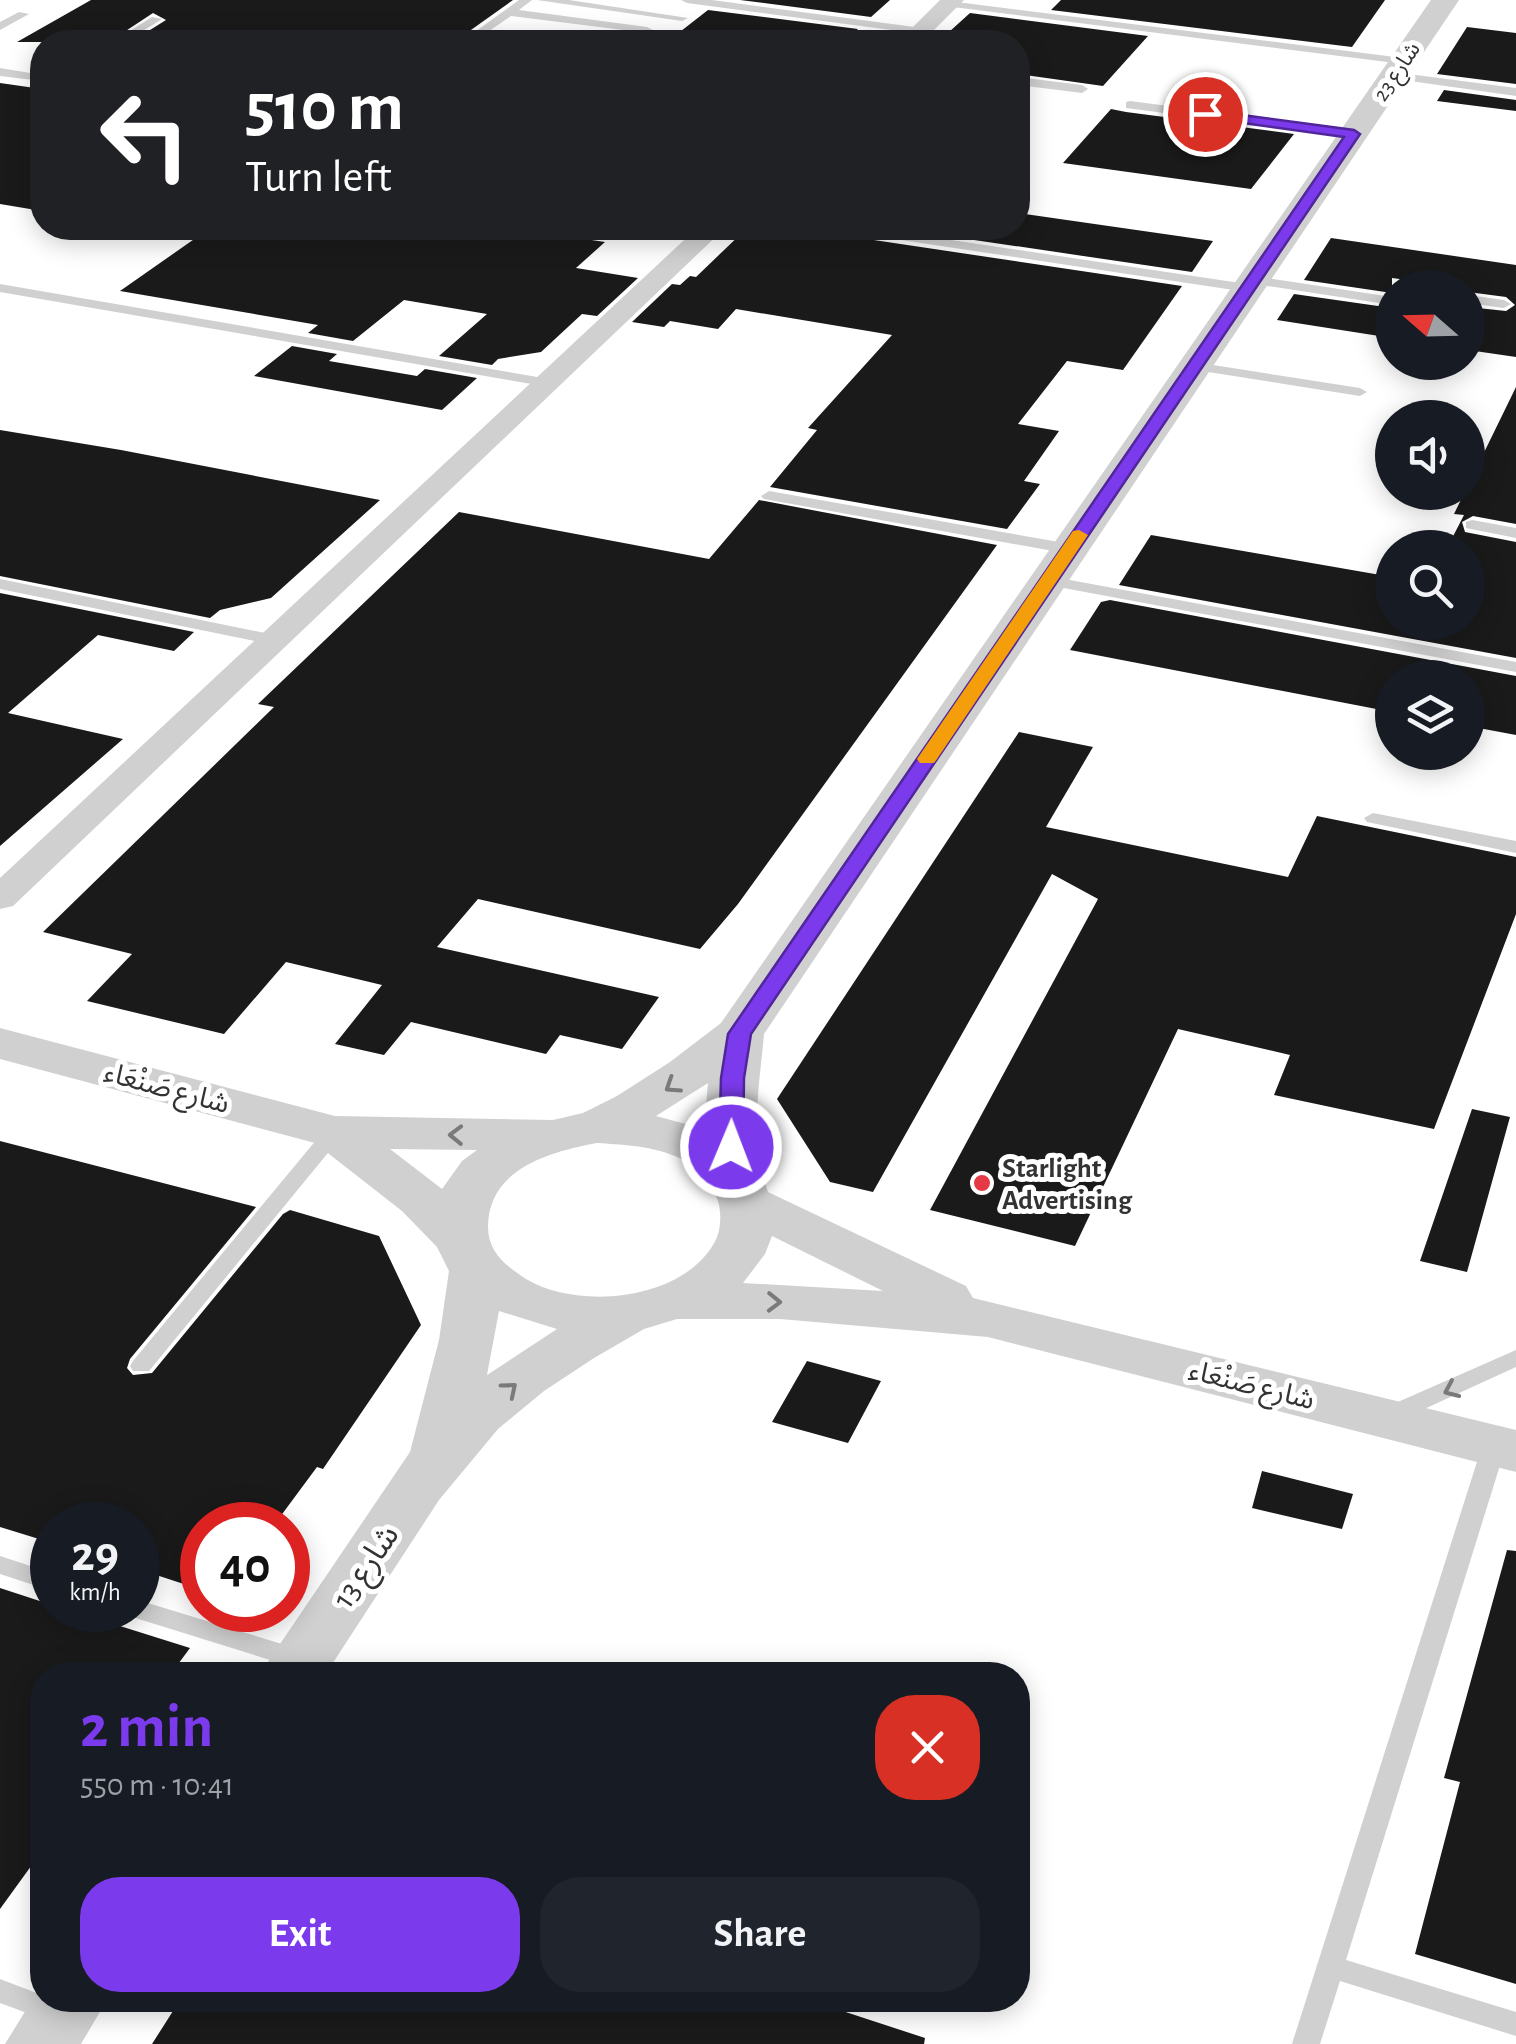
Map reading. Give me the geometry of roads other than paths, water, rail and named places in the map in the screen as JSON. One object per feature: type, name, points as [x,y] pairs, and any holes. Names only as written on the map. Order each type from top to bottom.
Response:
[{"type":"street","name":"شارع 23","points":[[575,1131],[652,1099],[700,1068],[739,1034],[1445,0]]},
{"type":"street","points":[[922,30],[951,2]]},
{"type":"street","points":[[0,898],[699,240]]},
{"type":"street","name":"شارع 23","points":[[739,1034],[731,1108],[741,1188]]},
{"type":"street","name":"شارع صَنْعَاء","points":[[0,1043],[334,1132],[575,1131]]},
{"type":"street","points":[[637,1129],[674,1136],[707,1151],[741,1188],[746,1241],[720,1275],[650,1308],[580,1314],[539,1307],[504,1292],[468,1254],[462,1205],[480,1175],[512,1151],[575,1131],[637,1129]]},
{"type":"street","name":"شارع صَنْعَاء","points":[[334,1132],[421,1199],[468,1254]]},
{"type":"street","name":"شارع صَنْعَاء","points":[[741,1188],[988,1318]]},
{"type":"street","name":"شارع 13","points":[[439,1456],[467,1340],[468,1254]]},
{"type":"street","name":"شارع صَنْعَاء","points":[[650,1308],[780,1301],[988,1318],[1505,1449]]},
{"type":"street","name":"شارع 13","points":[[300,1662],[439,1456],[508,1389],[563,1348],[650,1308]]},
{"type":"lane","points":[[483,30],[526,0]]},
{"type":"lane","points":[[543,0],[682,18]]},
{"type":"lane","points":[[687,0],[872,30]]},
{"type":"lane","points":[[951,2],[1398,69],[1516,92]]},
{"type":"lane","points":[[509,12],[647,30]]},
{"type":"lane","points":[[0,27],[23,14]]},
{"type":"lane","points":[[138,30],[156,19]]},
{"type":"lane","points":[[0,72],[30,76]]},
{"type":"lane","points":[[1030,82],[1082,89]]},
{"type":"lane","points":[[1130,105],[1354,134]]},
{"type":"lane","points":[[944,240],[1375,298]]},
{"type":"lane","points":[[1254,279],[1375,287]]},
{"type":"lane","points":[[0,288],[548,383]]},
{"type":"lane","points":[[1485,305],[1503,311],[1485,312]]},
{"type":"lane","points":[[1194,366],[1360,392]]},
{"type":"lane","points":[[769,496],[1070,549]]},
{"type":"lane","points":[[1472,524],[1516,532]]},
{"type":"lane","points":[[1048,581],[1516,668]]},
{"type":"lane","points":[[0,584],[275,640]]},
{"type":"lane","points":[[1373,818],[1516,846]]},
{"type":"lane","points":[[141,1366],[334,1132]]},
{"type":"lane","points":[[1384,1418],[1516,1358]]},
{"type":"lane","points":[[1306,2044],[1505,1449]]},
{"type":"lane","points":[[0,1566],[30,1575]]},
{"type":"lane","points":[[160,1616],[280,1662]]},
{"type":"lane","points":[[1331,1966],[1516,2024]]},
{"type":"place","name":"Starlight Advertising","points":[[982,1183]]}]
